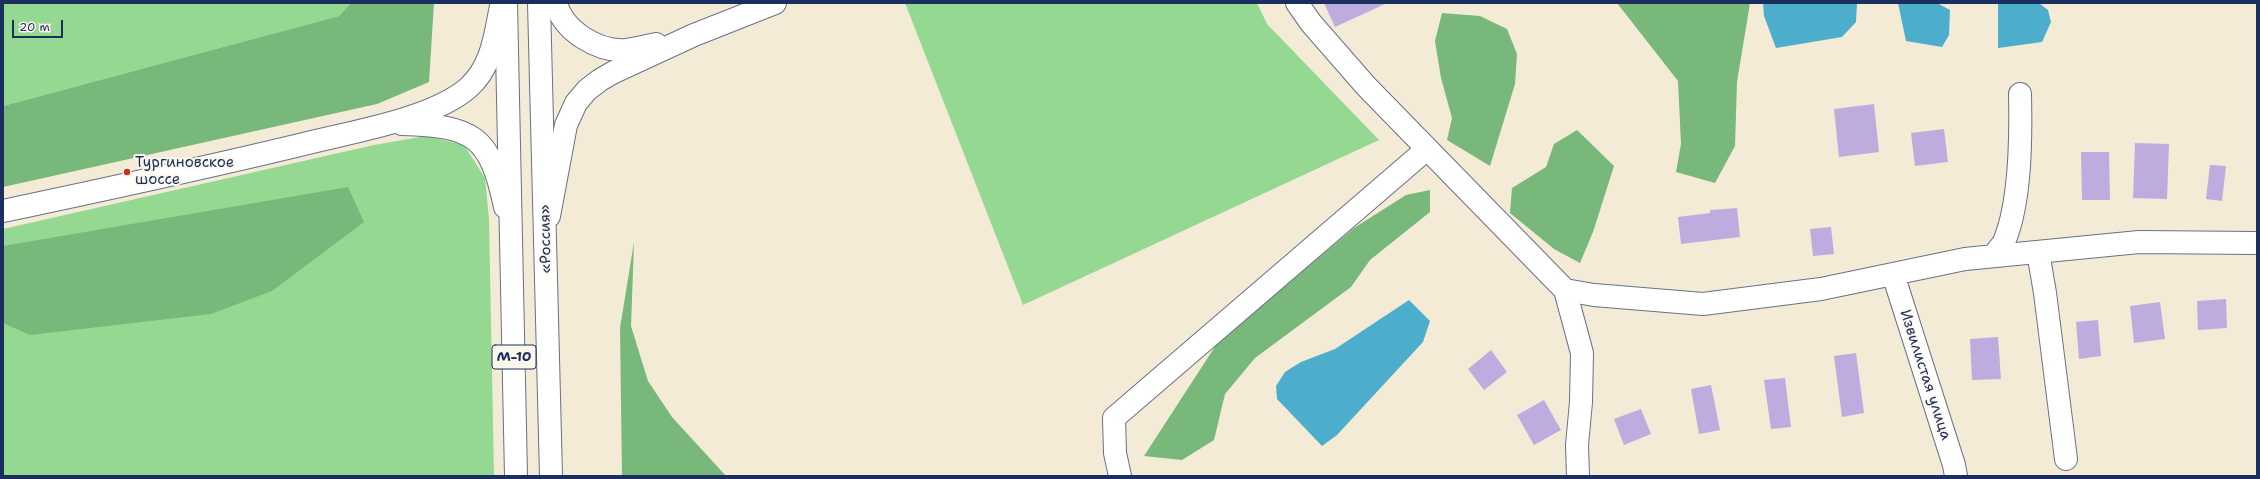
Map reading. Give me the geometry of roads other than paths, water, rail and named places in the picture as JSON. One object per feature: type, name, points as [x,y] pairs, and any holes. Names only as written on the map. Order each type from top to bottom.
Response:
[{"type":"main road","points":[[3,211],[205,168],[390,123],[450,100],[469,87],[477,78],[489,58],[493,47],[502,3]]},
{"type":"main road","name":"М-10","points":[[506,3],[516,476]]},
{"type":"main road","name":"«Россия»","points":[[540,3],[551,476]]},
{"type":"main road","points":[[556,3],[570,27],[589,42],[601,46],[625,50],[694,36]]},
{"type":"main road","points":[[546,236],[564,133],[569,117],[579,99],[593,85],[607,76],[694,36],[775,3]]},
{"type":"main road","points":[[1297,3],[1311,23],[1366,86],[1565,290],[1582,353],[1582,402],[1577,445],[1578,476]]},
{"type":"main road","points":[[1993,256],[2003,244],[2009,227],[2015,192],[2020,148],[2020,94]]},
{"type":"main road","points":[[390,123],[446,126],[468,135],[480,145],[490,157],[497,171],[511,237]]},
{"type":"main road","points":[[1120,476],[1115,453],[1114,418],[1427,148]]},
{"type":"main road","points":[[1565,290],[1594,295],[1703,304],[1821,289],[1964,259],[2139,242],[2257,243]]},
{"type":"main road","points":[[2038,252],[2045,293],[2066,459]]},
{"type":"main road","name":"Извилистая улица","points":[[1893,274],[1954,465],[1956,476]]},
{"type":"water","points":[[1763,3],[1857,3],[1856,22],[1842,37],[1776,48],[1764,16]]},
{"type":"water","points":[[1898,3],[1937,3],[1950,10],[1949,35],[1942,47],[1906,41]]},
{"type":"water","points":[[1998,3],[2039,3],[2048,10],[2051,22],[2042,42],[1998,48]]},
{"type":"water","points":[[1409,300],[1430,321],[1423,342],[1337,435],[1322,446],[1277,399],[1276,386],[1285,372],[1301,362],[1335,349]]},
{"type":"place","name":"Тургиновское шоссе","points":[[127,172]]}]
